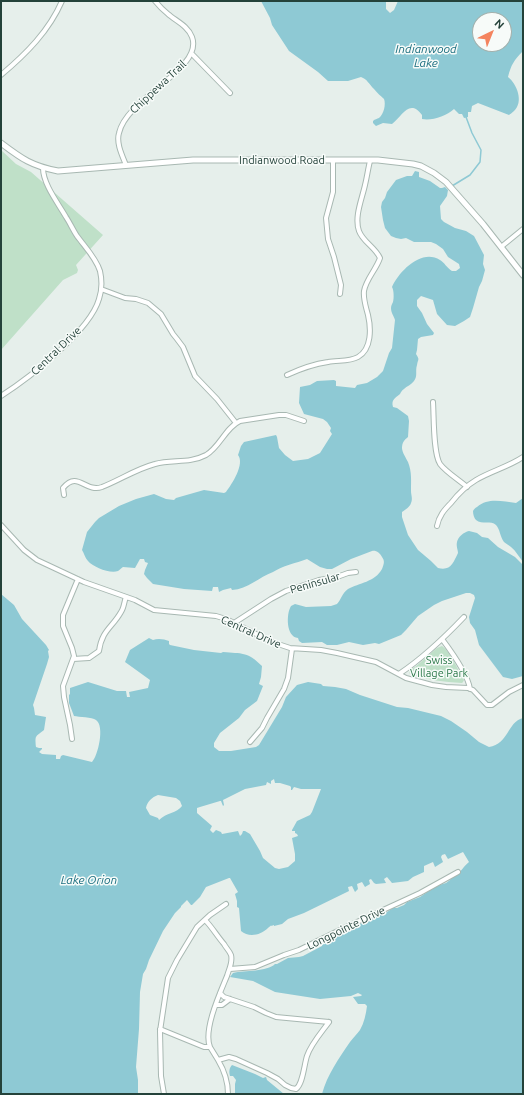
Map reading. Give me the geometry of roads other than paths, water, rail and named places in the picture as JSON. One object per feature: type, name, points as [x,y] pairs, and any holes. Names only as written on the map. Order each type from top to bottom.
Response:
[{"type":"street","points":[[1,74],[41,37],[49,26],[62,1]]},
{"type":"street","points":[[155,1],[188,30],[192,37],[194,46],[192,54],[230,93]]},
{"type":"street","name":"Chippewa Trail","points":[[126,165],[119,147],[118,134],[122,123],[129,113],[145,97],[185,64],[192,54]]},
{"type":"street","name":"Indianwood Road","points":[[1,143],[17,156],[33,165],[58,171],[194,160],[333,160],[398,162],[421,166],[446,182],[523,275]]},
{"type":"street","points":[[333,160],[333,192],[326,218],[328,239],[341,285],[340,294]]},
{"type":"street","points":[[287,374],[318,364],[349,360],[358,357],[364,352],[368,344],[370,333],[369,316],[364,299],[364,293],[365,286],[380,258],[358,230],[358,218],[370,161]]},
{"type":"street","name":"Central Drive","points":[[1,396],[30,376],[73,338],[93,312],[99,299],[101,289],[101,280],[97,263],[76,234],[56,201],[46,182],[43,174],[43,168]]},
{"type":"street","points":[[501,247],[523,229]]},
{"type":"street","points":[[101,289],[125,298],[136,299],[148,303],[161,314],[183,347],[195,376],[217,399],[236,423]]},
{"type":"street","points":[[433,402],[436,447],[439,463],[466,486]]},
{"type":"street","points":[[64,495],[63,488],[71,481],[76,480],[99,488],[132,472],[157,463],[200,458],[216,448],[228,431],[240,421],[286,415],[304,421]]},
{"type":"street","points":[[437,526],[440,516],[466,486],[523,456]]},
{"type":"street","name":"Central Drive","points":[[1,525],[24,550],[37,560],[78,579],[126,597],[154,610],[216,616],[226,619],[272,642],[292,649],[321,650],[348,654],[376,662],[406,678],[432,685],[470,689]]},
{"type":"street","name":"Peninsular","points":[[234,623],[286,591],[319,580],[356,572]]},
{"type":"street","points":[[72,740],[63,686],[74,656],[63,626],[63,614],[78,579]]},
{"type":"street","points":[[73,659],[88,658],[99,651],[100,643],[105,632],[122,612],[126,597]]},
{"type":"street","points":[[399,674],[423,656],[464,617]]},
{"type":"street","points":[[442,639],[450,649],[468,680],[470,689],[487,705],[492,705],[509,692],[523,685]]},
{"type":"street","points":[[250,742],[262,728],[284,689],[288,678],[292,649]]},
{"type":"street","name":"Longpointe Drive","points":[[230,969],[255,967],[300,950],[420,893],[458,872]]},
{"type":"street","points":[[164,1094],[161,1076],[160,1029],[168,978],[197,927],[226,904]]},
{"type":"street","points":[[205,920],[214,929],[230,952],[231,958],[230,969],[216,1005],[209,1029],[208,1042],[221,1066],[228,1085],[228,1094]]},
{"type":"street","points":[[218,1060],[229,1056],[236,1058],[268,1073],[285,1085],[296,1089],[301,1082],[310,1048],[329,1022],[276,1017],[269,1015],[254,1006],[224,997],[220,994]]},
{"type":"street","points":[[216,1005],[222,1005],[230,999]]},
{"type":"street","points":[[160,1029],[204,1047],[210,1047]]},
{"type":"water","name":"Indianwood Lake","points":[[261,1],[386,1],[386,9],[390,13],[394,10],[398,1],[523,1],[523,51],[513,63],[508,77],[516,88],[519,103],[514,111],[509,115],[478,103],[472,106],[471,112],[468,112],[468,117],[464,118],[462,114],[459,114],[454,109],[439,117],[422,119],[422,115],[413,108],[406,110],[392,124],[383,123],[376,126],[373,121],[379,118],[382,114],[385,101],[366,80],[361,77],[348,81],[328,81],[289,51],[272,25]]},
{"type":"water","points":[[415,171],[419,172],[419,177],[430,181],[440,188],[445,187],[448,190],[447,196],[440,206],[441,219],[455,228],[466,231],[474,236],[484,255],[483,264],[485,270],[470,317],[455,326],[447,325],[437,314],[433,300],[421,296],[417,300],[417,306],[434,333],[433,335],[418,339],[416,354],[418,360],[415,379],[412,384],[402,390],[394,399],[393,403],[393,407],[397,408],[408,416],[409,421],[408,437],[405,439],[402,448],[410,469],[412,500],[410,506],[402,512],[402,517],[408,535],[418,550],[438,568],[442,569],[451,565],[458,553],[457,545],[459,538],[465,532],[469,531],[488,538],[498,547],[515,557],[523,565],[523,676],[512,679],[503,677],[479,645],[475,630],[470,623],[469,617],[475,598],[474,595],[470,593],[442,601],[434,605],[418,616],[401,635],[379,644],[375,643],[363,645],[349,642],[337,645],[327,645],[322,642],[302,643],[298,638],[294,637],[289,630],[288,625],[288,614],[291,606],[295,604],[306,607],[331,606],[337,604],[344,592],[375,577],[382,569],[384,564],[383,558],[378,552],[375,551],[351,559],[332,569],[320,567],[307,559],[281,568],[238,589],[232,590],[231,588],[219,592],[218,587],[213,587],[212,591],[184,589],[153,584],[144,574],[148,563],[145,562],[144,559],[140,559],[135,568],[123,567],[115,572],[106,571],[90,563],[82,550],[87,532],[99,518],[119,506],[136,499],[154,494],[166,499],[174,500],[176,498],[204,490],[226,492],[239,469],[240,459],[238,455],[244,442],[276,435],[279,448],[293,461],[308,459],[320,453],[332,434],[330,431],[331,428],[323,419],[304,414],[299,403],[300,387],[310,385],[317,381],[334,380],[336,381],[336,386],[355,388],[357,385],[367,383],[377,377],[383,371],[392,348],[395,320],[391,310],[394,297],[392,287],[400,274],[412,263],[426,257],[433,257],[440,260],[452,271],[456,271],[460,268],[459,264],[448,257],[443,249],[436,244],[431,242],[414,242],[406,238],[396,238],[391,236],[385,228],[381,207],[387,192],[396,180],[407,176],[412,176]]},
{"type":"water","points":[[523,498],[523,562],[516,552],[504,542],[496,525],[476,520],[473,511],[486,502],[496,501],[516,503]]},
{"type":"water","name":"Lake Orion","points":[[1,594],[14,605],[22,619],[49,650],[47,664],[33,705],[35,715],[46,717],[44,730],[37,735],[36,738],[36,747],[42,748],[39,752],[42,754],[56,755],[56,759],[60,759],[63,755],[92,762],[100,741],[100,728],[99,723],[96,720],[74,716],[69,703],[70,688],[88,682],[117,691],[126,691],[127,697],[130,697],[129,692],[148,688],[150,680],[125,662],[130,650],[149,638],[153,640],[159,639],[169,641],[170,645],[194,650],[221,653],[240,653],[252,658],[262,666],[259,684],[263,686],[257,701],[220,733],[214,743],[214,747],[219,751],[231,751],[256,747],[259,745],[282,707],[286,697],[297,685],[308,682],[321,684],[323,686],[346,689],[397,707],[408,708],[441,716],[451,721],[479,742],[489,747],[500,742],[514,724],[523,718],[523,1094],[322,1094],[334,1067],[363,1024],[367,1006],[365,1004],[358,1004],[353,997],[362,995],[358,993],[351,996],[320,999],[275,992],[253,981],[230,977],[233,973],[261,970],[271,967],[288,958],[303,956],[322,946],[322,944],[327,941],[333,940],[333,938],[366,921],[420,897],[436,886],[446,883],[469,862],[463,852],[448,859],[445,854],[442,855],[441,857],[443,862],[435,867],[433,862],[424,866],[424,872],[408,881],[392,883],[387,877],[384,879],[386,883],[376,884],[371,879],[369,880],[370,884],[365,887],[362,882],[357,884],[358,889],[355,892],[352,886],[348,887],[349,891],[304,913],[288,919],[282,924],[271,926],[255,935],[241,931],[239,908],[237,907],[235,894],[238,892],[230,878],[206,887],[200,897],[192,905],[187,900],[175,913],[163,931],[143,974],[140,992],[136,1067],[138,1094],[1,1094]],"holes":[[[274,779],[275,783],[290,786],[291,790],[294,787],[301,789],[321,789],[310,815],[297,821],[292,830],[295,831],[298,836],[292,838],[295,861],[288,867],[279,869],[275,868],[263,858],[250,834],[245,831],[243,831],[240,836],[238,831],[222,834],[216,830],[213,833],[210,830],[212,826],[197,813],[197,808],[220,801],[223,806],[223,800],[245,789],[266,785],[267,782],[271,784],[271,781]],[[158,795],[176,798],[180,801],[182,806],[159,820],[158,818],[150,815],[146,808],[150,800]]]},
{"type":"water","points":[[232,1065],[263,1078],[266,1077],[267,1080],[284,1094],[235,1094],[236,1080],[233,1076],[230,1076],[229,1073]]},
{"type":"waterway","points":[[452,186],[470,175],[480,162],[481,150],[466,117]]},
{"type":"park label","name":"Swiss Village Park","points":[[439,666]]}]
